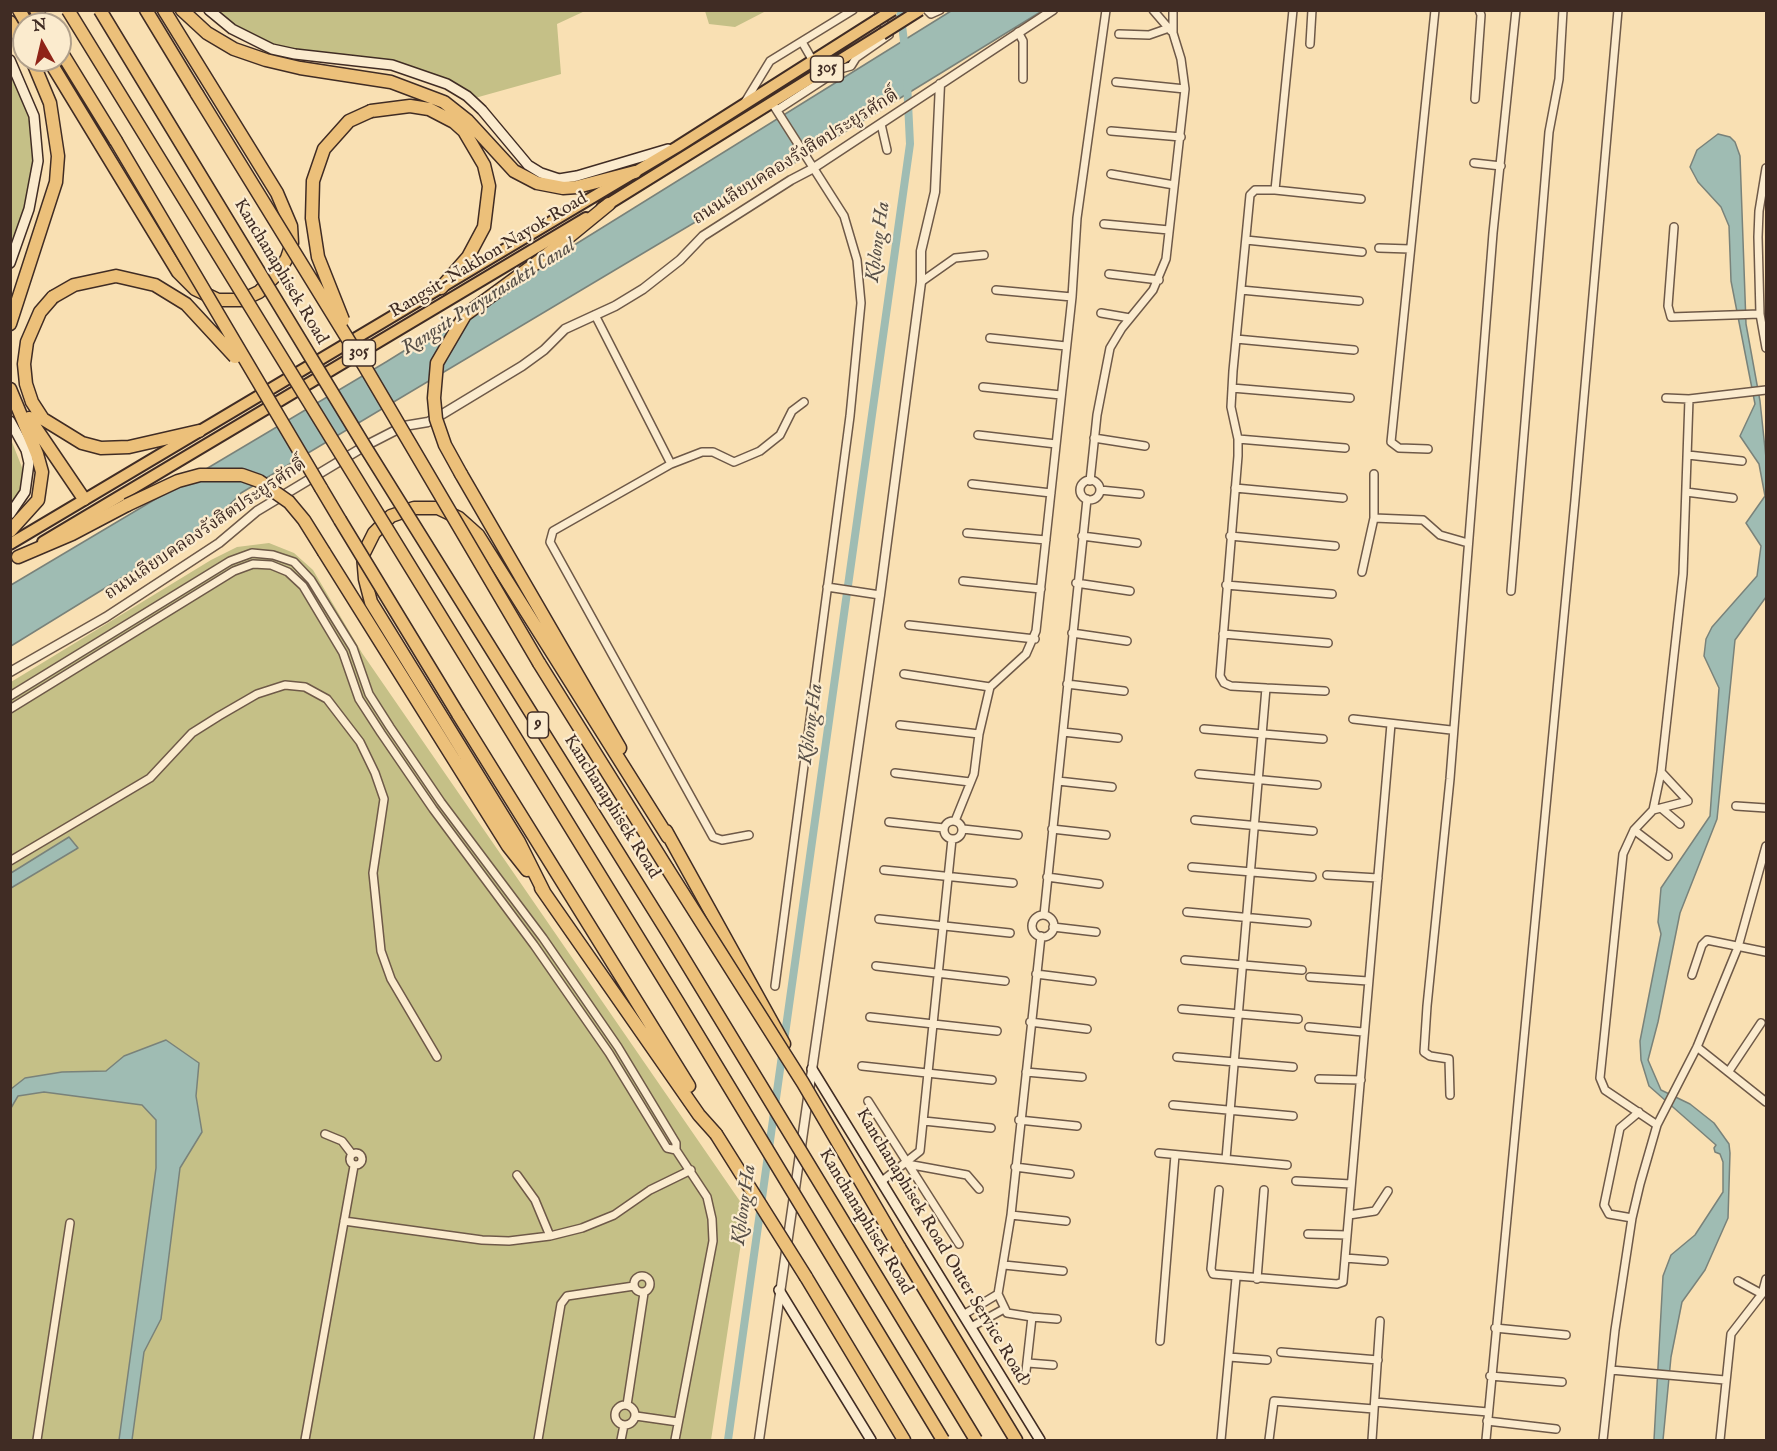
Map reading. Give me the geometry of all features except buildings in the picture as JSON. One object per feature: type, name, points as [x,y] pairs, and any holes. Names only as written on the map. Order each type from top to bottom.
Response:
[{"type":"highway","name":"9","points":[[68,10],[679,1004],[943,1440]]},
{"type":"highway","name":"Kanchanaphisek Road","points":[[100,10],[364,445],[669,936],[976,1440]]},
{"type":"highway","points":[[146,10],[365,367],[540,663],[802,1083],[1016,1440]]},
{"type":"highway","points":[[56,72],[178,272],[195,289],[218,300],[242,300],[259,292],[278,273],[287,258],[292,243],[291,226],[277,193],[164,10]]},
{"type":"highway","points":[[182,10],[207,33],[234,49],[300,68],[391,82],[444,102],[468,121],[514,171],[537,183],[563,188],[577,187],[635,172]]},
{"type":"highway","points":[[72,70],[271,406],[699,1115],[716,1134],[904,1440]]},
{"type":"highway","points":[[10,324],[56,182],[58,156],[51,112],[36,72]]},
{"type":"highway","points":[[365,367],[328,286],[318,256],[312,218],[314,181],[324,149],[350,121],[371,111],[410,106],[429,109],[464,130],[478,152],[489,186],[484,227],[468,257],[441,288]]},
{"type":"highway","points":[[609,204],[543,258],[465,315],[448,339],[438,363],[434,398],[436,419],[445,445],[643,787],[668,837]]},
{"type":"highway","points":[[199,431],[129,447],[101,448],[82,443],[43,419],[29,393],[24,364],[27,342],[40,312],[53,297],[74,285],[116,276],[164,290],[198,315],[229,349],[271,406]]},
{"type":"highway","points":[[11,391],[84,499]]},
{"type":"highway","points":[[10,531],[38,500],[42,472],[34,444],[11,391]]},
{"type":"highway","points":[[14,560],[178,480],[200,475],[242,475],[260,481],[289,502],[304,520],[508,846],[642,1020]]},
{"type":"highway","points":[[545,894],[519,842],[371,602],[365,579],[363,555],[374,533],[391,516],[414,508],[438,508],[459,518],[478,535],[668,837],[731,945],[798,1068],[802,1083]]},
{"type":"main road","points":[[209,10],[232,29],[272,49],[295,54],[392,65],[447,84],[467,96],[482,110],[528,165],[541,173],[559,179],[608,169],[677,147]]},
{"type":"main road","name":"Rangsit-Nakhon Nayok Road","points":[[10,544],[677,147],[878,16],[893,10]]},
{"type":"main road","name":"Rangsit-Nakhon Nayok Road","points":[[14,560],[609,204],[776,109],[920,10]]},
{"type":"main road","points":[[10,60],[34,116],[38,161],[29,209],[10,263]]},
{"type":"main road","points":[[10,421],[26,450],[29,474],[25,492],[10,514]]},
{"type":"main road","points":[[84,499],[109,502]]},
{"type":"main road","name":"Kanchanaphisek Road Outer Service Road","points":[[812,1069],[1040,1440]]},
{"type":"main road","points":[[779,1290],[871,1440]]},
{"type":"street","points":[[744,104],[770,61],[853,10]]},
{"type":"street","points":[[927,10],[931,14],[939,10]]},
{"type":"street","name":"ถนนเลียบคลองรังสิตประยูรศักดิ์","points":[[10,672],[124,605],[219,543],[257,511],[387,434],[404,426],[428,422],[522,366],[544,350],[565,329],[643,289],[680,260],[703,236],[810,166],[903,110],[1053,10]]},
{"type":"street","points":[[955,820],[976,767],[979,734],[990,687],[1026,654],[1035,639],[1071,297],[1077,218],[1106,10]]},
{"type":"street","points":[[1090,481],[1098,484],[1100,490],[1097,498],[1087,499],[1081,494],[1081,488],[1090,481],[1106,362],[1116,337],[1159,280],[1166,259],[1185,89],[1181,59],[1171,31],[1152,10]]},
{"type":"street","points":[[1171,31],[1173,10]]},
{"type":"street","points":[[1275,190],[1293,10]]},
{"type":"street","points":[[1310,44],[1312,10]]},
{"type":"street","points":[[1428,449],[1399,448],[1391,442],[1435,10]]},
{"type":"street","points":[[1475,99],[1481,15],[1479,10]]},
{"type":"street","points":[[1450,1095],[1449,1059],[1430,1056],[1424,1052],[1431,949],[1449,779],[1451,730],[1493,233],[1516,10]]},
{"type":"street","points":[[1510,591],[1549,132],[1559,79],[1563,10]]},
{"type":"street","points":[[1486,1440],[1490,1376],[1539,881],[1618,10]]},
{"type":"street","points":[[775,986],[830,587],[861,303],[860,280],[844,216],[810,166],[776,109],[840,69],[851,66],[856,58],[889,35],[878,16]]},
{"type":"street","points":[[1119,34],[1171,31]]},
{"type":"street","points":[[1018,32],[1023,41],[1023,79]]},
{"type":"street","points":[[802,42],[813,60]]},
{"type":"street","points":[[1116,82],[1185,89]]},
{"type":"street","points":[[759,1440],[921,282],[921,251],[935,192],[940,84]]},
{"type":"street","points":[[881,124],[887,150]]},
{"type":"street","points":[[1112,131],[1181,137]]},
{"type":"street","points":[[1474,163],[1501,166]]},
{"type":"street","points":[[1767,168],[1763,212],[1760,314],[1767,348]]},
{"type":"street","points":[[1111,174],[1174,185]]},
{"type":"street","points":[[1325,691],[1231,686],[1221,680],[1238,439],[1231,407],[1232,388],[1250,195],[1255,190],[1275,190],[1361,199]]},
{"type":"street","points":[[1104,224],[1169,230]]},
{"type":"street","points":[[1674,227],[1668,306],[1670,315],[1674,318],[1760,314]]},
{"type":"street","points":[[1246,240],[1362,252]]},
{"type":"street","points":[[1379,248],[1410,249]]},
{"type":"street","points":[[921,282],[955,258],[984,255]]},
{"type":"street","points":[[1109,274],[1159,280]]},
{"type":"street","points":[[996,290],[1071,297]]},
{"type":"street","points":[[1240,290],[1359,301]]},
{"type":"street","points":[[1101,313],[1130,318]]},
{"type":"street","points":[[595,315],[671,464]]},
{"type":"street","points":[[990,338],[1066,346]]},
{"type":"street","points":[[1236,339],[1354,350]]},
{"type":"street","points":[[983,387],[1061,395]]},
{"type":"street","points":[[1232,388],[1350,398]]},
{"type":"street","points":[[1666,398],[1689,399],[1766,390]]},
{"type":"street","points":[[1657,1125],[1605,1090],[1600,1078],[1620,865],[1634,830],[1653,810],[1661,772],[1680,603],[1689,399]]},
{"type":"street","points":[[749,835],[722,840],[713,837],[550,542],[553,531],[671,464],[702,452],[713,452],[734,462],[760,451],[783,431],[792,411],[804,402]]},
{"type":"street","points":[[978,435],[1056,444]]},
{"type":"street","points":[[1094,438],[1144,446]]},
{"type":"street","points":[[1238,439],[1346,448]]},
{"type":"street","points":[[1688,455],[1742,460]]},
{"type":"street","points":[[1362,572],[1374,518],[1374,474]]},
{"type":"street","points":[[972,484],[1051,493]]},
{"type":"street","points":[[1235,488],[1343,498]]},
{"type":"street","points":[[1100,490],[1140,494]]},
{"type":"street","points":[[1686,492],[1733,498]]},
{"type":"street","points":[[1044,915],[1076,583],[1087,499]]},
{"type":"street","points":[[1374,518],[1423,520],[1440,535],[1468,543]]},
{"type":"street","points":[[967,533],[1046,540]]},
{"type":"street","points":[[1082,536],[1137,543]]},
{"type":"street","points":[[1230,536],[1335,546]]},
{"type":"street","points":[[10,696],[230,561],[252,553],[262,554],[294,562],[311,580],[353,648],[369,694],[390,728],[543,938],[618,1047],[676,1143],[676,1150],[707,1197],[712,1219],[713,1241],[675,1440]]},
{"type":"street","points":[[10,709],[234,571],[253,564],[271,565],[288,572],[303,586],[343,653],[358,699],[609,1053],[667,1148],[676,1150]]},
{"type":"street","points":[[963,581],[1041,589]]},
{"type":"street","points":[[1076,583],[1130,591]]},
{"type":"street","points":[[1227,585],[1332,594]]},
{"type":"street","points":[[830,587],[877,595]]},
{"type":"street","points":[[909,625],[1035,639]]},
{"type":"street","points":[[1072,633],[1127,641]]},
{"type":"street","points":[[1223,634],[1328,643]]},
{"type":"street","points":[[904,674],[990,687]]},
{"type":"street","points":[[1067,684],[1124,690]]},
{"type":"street","points":[[10,861],[150,778],[192,733],[219,716],[257,694],[285,685],[305,687],[327,699],[360,742],[375,773],[384,799],[373,873],[381,951],[391,979],[437,1057]]},
{"type":"street","points":[[1226,1159],[1266,688]]},
{"type":"street","points":[[1353,719],[1451,730]]},
{"type":"street","points":[[1219,1190],[1211,1272],[1215,1275],[1341,1284],[1344,1280],[1391,724]]},
{"type":"street","points":[[900,725],[979,734]]},
{"type":"street","points":[[381,733],[390,728]]},
{"type":"street","points":[[1204,729],[1323,739]]},
{"type":"street","points":[[1063,732],[1118,738]]},
{"type":"street","points":[[1653,810],[1688,801],[1661,772]]},
{"type":"street","points":[[895,773],[970,782]]},
{"type":"street","points":[[1198,774],[1317,785]]},
{"type":"street","points":[[1058,781],[1112,787]]},
{"type":"street","points":[[1736,807],[1767,808]]},
{"type":"street","points":[[1661,808],[1680,824]]},
{"type":"street","points":[[955,820],[948,822],[944,828],[946,835],[952,839],[960,837],[963,829]]},
{"type":"street","points":[[955,820],[963,829],[1018,835]]},
{"type":"street","points":[[1195,820],[1313,831]]},
{"type":"street","points":[[888,822],[944,828]]},
{"type":"street","points":[[1052,829],[1106,835]]},
{"type":"street","points":[[1634,830],[1668,856]]},
{"type":"street","points":[[882,1181],[907,1164],[920,1150],[952,839]]},
{"type":"street","points":[[1603,1440],[1632,1218],[1657,1125],[1697,1047],[1738,947],[1767,846]]},
{"type":"street","points":[[1192,867],[1311,877]]},
{"type":"street","points":[[884,870],[1013,883]]},
{"type":"street","points":[[1327,876],[1378,878]]},
{"type":"street","points":[[488,884],[497,877]]},
{"type":"street","points":[[1047,877],[1100,884]]},
{"type":"street","points":[[1187,912],[1307,923]]},
{"type":"street","points":[[1044,915],[1050,919],[1053,927],[1050,934],[1041,936],[1033,930],[1032,924],[1035,918],[1044,915]]},
{"type":"street","points":[[879,920],[1010,933]]},
{"type":"street","points":[[1053,927],[1096,932]]},
{"type":"street","points":[[1041,936],[1019,1120],[1011,1215],[998,1294],[1004,1309],[1010,1314],[1058,1319]]},
{"type":"street","points":[[1692,975],[1702,945],[1707,940],[1767,952]]},
{"type":"street","points":[[1185,960],[1302,970]]},
{"type":"street","points":[[876,966],[1005,981]]},
{"type":"street","points":[[1036,974],[1092,981]]},
{"type":"street","points":[[1310,977],[1368,981]]},
{"type":"street","points":[[1182,1009],[1298,1019]]},
{"type":"street","points":[[870,1017],[997,1031]]},
{"type":"street","points":[[1030,1022],[1087,1029]]},
{"type":"street","points":[[1729,1071],[1761,1023]]},
{"type":"street","points":[[1309,1027],[1364,1032]]},
{"type":"street","points":[[1697,1047],[1767,1102]]},
{"type":"street","points":[[1177,1057],[1293,1067]]},
{"type":"street","points":[[862,1065],[992,1080]]},
{"type":"street","points":[[1026,1072],[1082,1077]]},
{"type":"street","points":[[1319,1079],[1361,1080]]},
{"type":"street","points":[[868,1101],[960,1244]]},
{"type":"street","points":[[1173,1105],[1293,1116]]},
{"type":"street","points":[[1632,1218],[1609,1214],[1604,1205],[1620,1128],[1639,1112]]},
{"type":"street","points":[[1019,1120],[1077,1126]]},
{"type":"street","points":[[924,1121],[991,1128]]},
{"type":"street","points":[[305,1440],[354,1166],[362,1161],[361,1155],[352,1154],[342,1141],[325,1134]]},
{"type":"street","points":[[1159,1154],[1287,1165]]},
{"type":"street","points":[[1160,1341],[1175,1155]]},
{"type":"street","points":[[907,1164],[967,1175],[979,1189]]},
{"type":"street","points":[[1015,1167],[1070,1174]]},
{"type":"street","points":[[344,1221],[482,1240],[509,1241],[550,1236],[582,1228],[614,1215],[650,1190],[691,1170]]},
{"type":"street","points":[[517,1175],[535,1200],[550,1236]]},
{"type":"street","points":[[1296,1181],[1352,1184]]},
{"type":"street","points":[[1257,1279],[1264,1190]]},
{"type":"street","points":[[1349,1215],[1375,1211],[1388,1191]]},
{"type":"street","points":[[1011,1215],[1066,1221]]},
{"type":"street","points":[[37,1440],[70,1224]]},
{"type":"street","points":[[1308,1234],[1347,1235]]},
{"type":"street","points":[[1345,1258],[1384,1261]]},
{"type":"street","points":[[1004,1265],[1063,1271]]},
{"type":"street","points":[[641,1276],[647,1277],[651,1282],[650,1289],[644,1293],[638,1292],[634,1286],[635,1280],[641,1276]]},
{"type":"street","points":[[1221,1440],[1236,1278]]},
{"type":"street","points":[[1720,1440],[1731,1334],[1762,1294],[1767,1279]]},
{"type":"street","points":[[1738,1281],[1762,1294]]},
{"type":"street","points":[[538,1440],[561,1304],[567,1296],[634,1286]]},
{"type":"street","points":[[627,1405],[644,1293]]},
{"type":"street","points":[[963,1315],[998,1294]]},
{"type":"street","points":[[971,1327],[1004,1309]]},
{"type":"street","points":[[1025,1380],[1032,1317]]},
{"type":"street","points":[[1372,1440],[1380,1321]]},
{"type":"street","points":[[1495,1328],[1566,1335]]},
{"type":"street","points":[[1281,1352],[1378,1360]]},
{"type":"street","points":[[1229,1357],[1267,1360]]},
{"type":"street","points":[[1028,1363],[1053,1365]]},
{"type":"street","points":[[1611,1370],[1725,1380]]},
{"type":"street","points":[[1490,1376],[1562,1382]]},
{"type":"street","points":[[1269,1440],[1274,1401],[1488,1412]]},
{"type":"street","points":[[627,1405],[634,1409],[636,1416],[631,1423],[624,1425],[617,1421],[615,1413],[619,1406],[627,1405]]},
{"type":"street","points":[[636,1416],[678,1422]]},
{"type":"street","points":[[1487,1421],[1556,1429]]},
{"type":"street","points":[[621,1440],[624,1425]]},
{"type":"shaded area","points":[[705,10],[766,11],[735,27],[709,24]]},
{"type":"shaded area","points":[[215,11],[585,11],[557,24],[561,74],[475,98],[438,76],[408,65],[301,52],[260,41],[236,29]]},
{"type":"shaded area","points":[[11,73],[27,103],[35,138],[34,182],[11,254]]},
{"type":"shaded area","points":[[10,437],[23,470],[22,488],[11,502]]},
{"type":"shaded area","points":[[269,543],[294,553],[313,570],[362,653],[746,1210],[711,1440],[11,1440],[11,682],[211,560],[237,547]]},
{"type":"water","points":[[951,11],[1042,11],[796,162],[241,493],[214,521],[11,646],[11,585],[386,362]]},
{"type":"water","points":[[1718,134],[1730,137],[1735,142],[1740,156],[1746,324],[1760,401],[1766,458],[1766,597],[1735,640],[1717,819],[1680,913],[1648,1060],[1661,1090],[1690,1104],[1714,1123],[1729,1144],[1730,1153],[1728,1218],[1705,1270],[1682,1302],[1671,1357],[1663,1440],[1654,1440],[1663,1276],[1671,1255],[1695,1235],[1723,1192],[1723,1162],[1720,1154],[1715,1152],[1716,1145],[1649,1086],[1641,1060],[1640,1041],[1661,934],[1658,922],[1661,888],[1710,816],[1719,688],[1704,656],[1706,639],[1712,627],[1757,576],[1761,546],[1746,523],[1765,496],[1759,464],[1740,436],[1755,404],[1731,281],[1729,226],[1721,207],[1698,182],[1690,167],[1697,150]]},
{"type":"water","points":[[69,837],[78,848],[11,888],[11,873]]},
{"type":"water","points":[[166,1040],[199,1063],[196,1096],[202,1132],[180,1168],[161,1319],[144,1352],[132,1440],[119,1440],[156,1168],[156,1120],[142,1105],[44,1092],[18,1096],[11,1108],[11,1089],[25,1078],[62,1072],[106,1071],[124,1056]]},
{"type":"waterway","name":"Khlong Ha","points":[[900,10],[905,49]]},
{"type":"waterway","name":"Khlong Ha","points":[[728,1440],[910,144],[907,82]]},
{"type":"water label","name":"Rangsit Prayurasakti Canal","points":[[489,298]]}]
